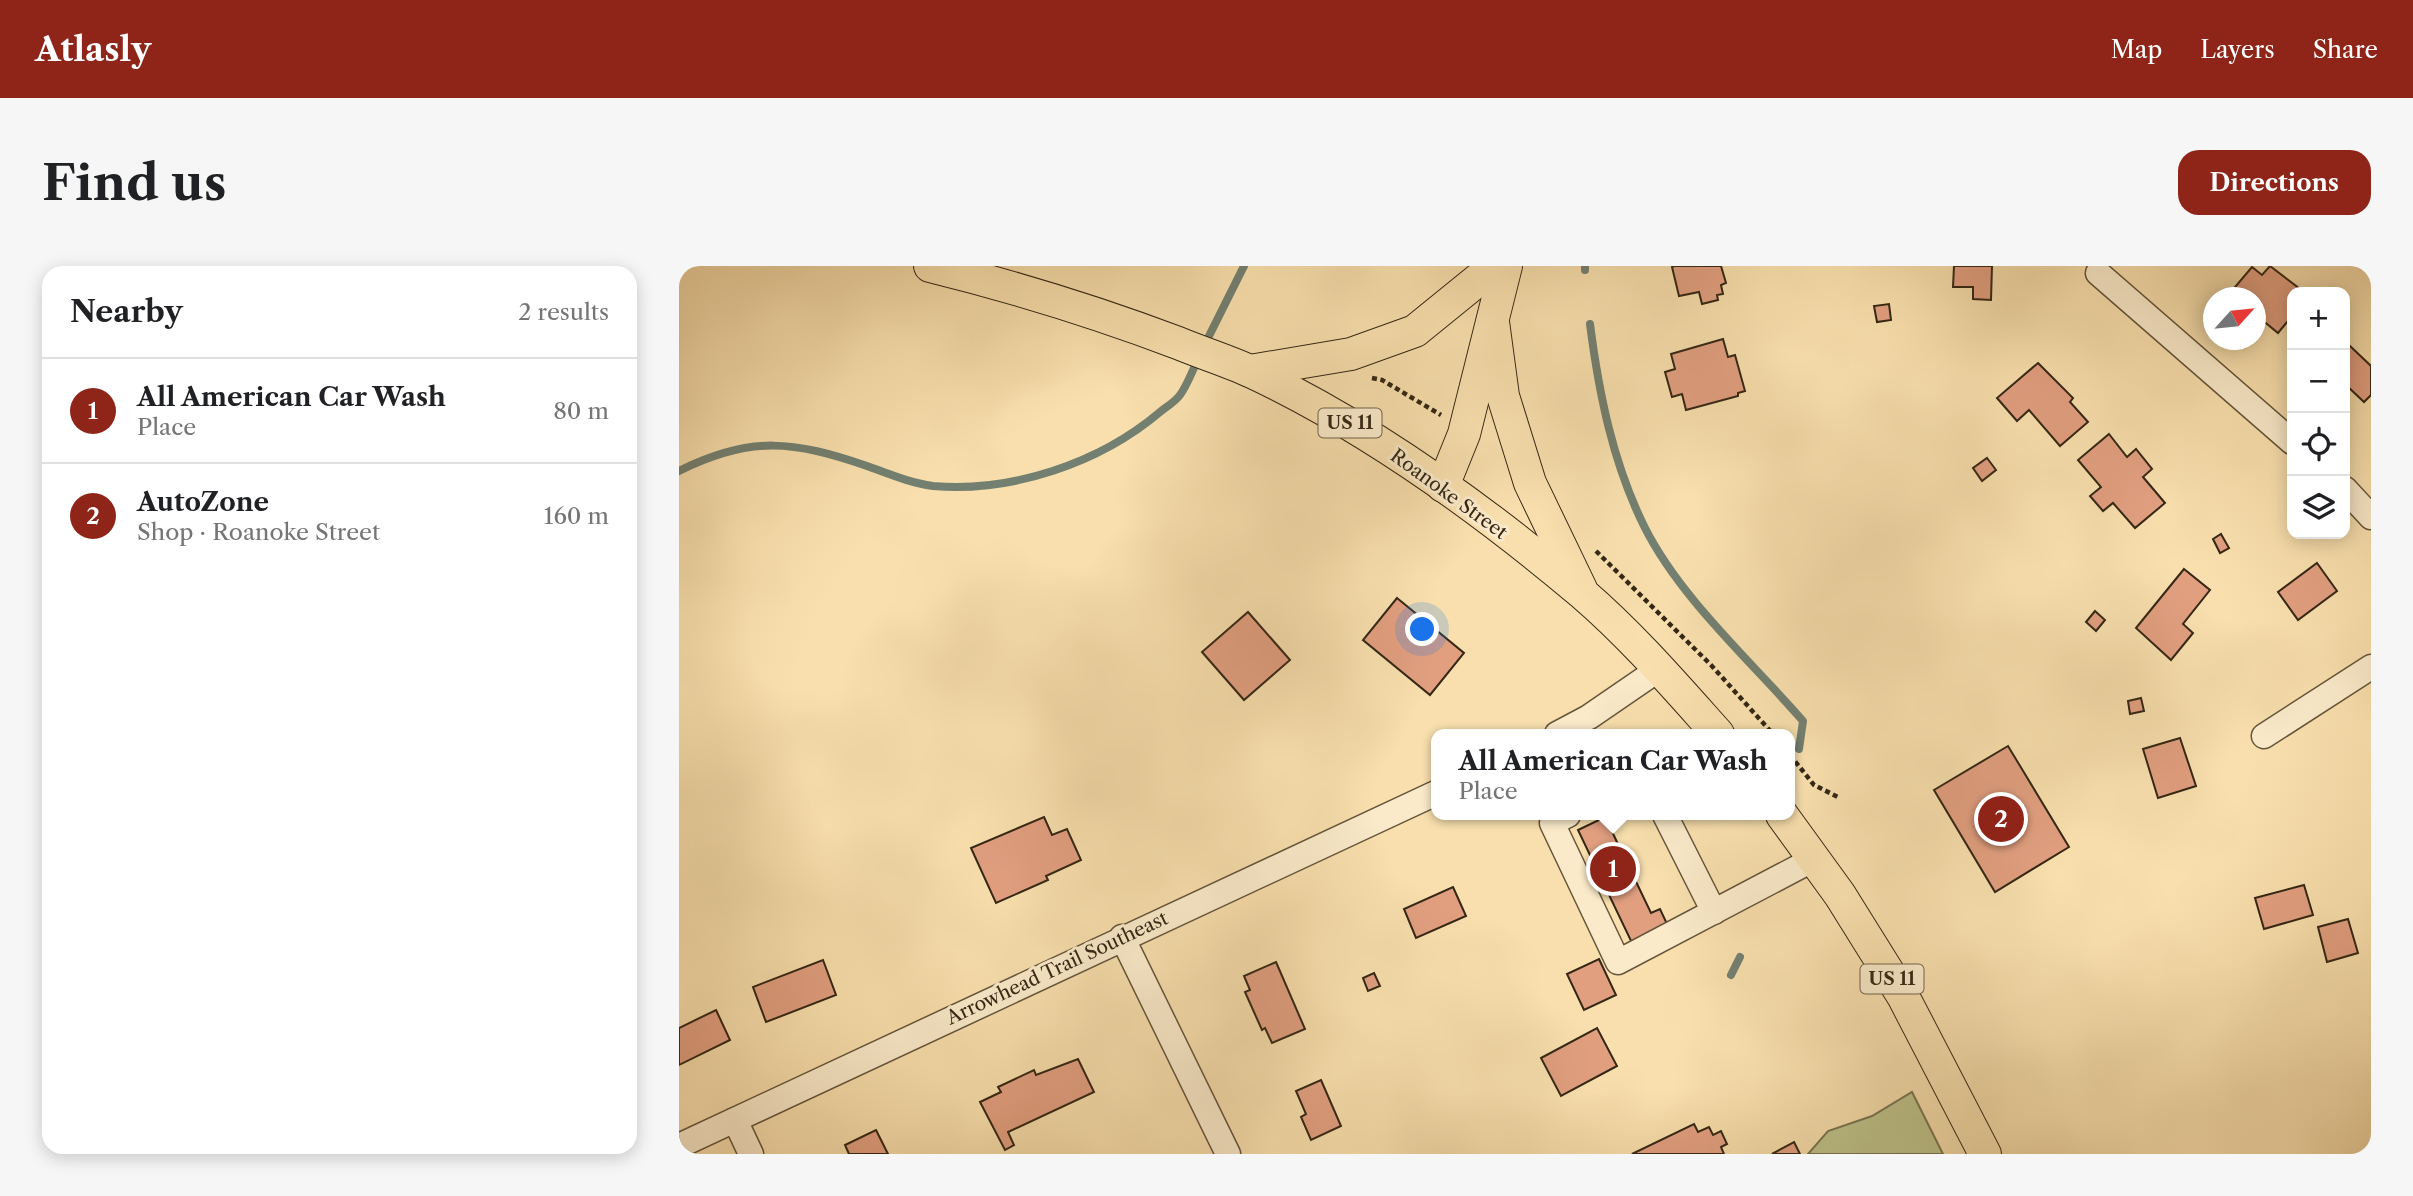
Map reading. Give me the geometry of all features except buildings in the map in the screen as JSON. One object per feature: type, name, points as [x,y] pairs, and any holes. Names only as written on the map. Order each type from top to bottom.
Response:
[{"type":"main road","name":"Roanoke Street","points":[[930,266],[1026,290],[1126,323],[1250,371],[1343,419],[1443,486],[1583,594],[1659,669],[1713,729]]},
{"type":"main road","points":[[1250,371],[1350,354],[1415,331],[1495,266]]},
{"type":"main road","points":[[1443,486],[1464,434],[1506,266]]},
{"type":"main road","points":[[1493,322],[1503,396],[1530,482],[1583,594]]},
{"type":"main road","name":"US 11","points":[[1786,820],[1903,996],[1985,1154]]},
{"type":"street","points":[[2098,273],[2287,438]]},
{"type":"street","points":[[2350,494],[2371,517]]},
{"type":"street","points":[[2264,736],[2371,667]]},
{"type":"street","points":[[1566,729],[1589,717],[1659,669]]},
{"type":"street","name":"Arrowhead Trail Southeast","points":[[679,1146],[1122,937],[1431,795]]},
{"type":"street","points":[[1558,820],[1552,823],[1618,962],[1814,859]]},
{"type":"street","points":[[1668,820],[1714,912]]},
{"type":"street","points":[[1122,937],[1229,1154]]},
{"type":"street","points":[[735,1120],[751,1154]]},
{"type":"path","points":[[1359,377],[1382,380],[1444,418]]},
{"type":"path","points":[[1591,546],[1703,656],[1769,729]]},
{"type":"path","points":[[1795,761],[1814,786],[1838,797]]},
{"type":"green space","points":[[1912,1092],[1943,1154],[1808,1154],[1828,1131],[1872,1116]]},
{"type":"waterway","points":[[1204,346],[1244,266]]},
{"type":"waterway","points":[[1590,324],[1598,376],[1616,454],[1645,528],[1660,554],[1697,604],[1803,721],[1799,749]]},
{"type":"waterway","points":[[679,471],[728,452],[773,446],[817,451],[933,486],[993,485],[1023,479],[1082,460],[1136,430],[1178,398],[1199,357]]},
{"type":"waterway","points":[[1731,975],[1740,957]]},
{"type":"place","name":"AutoZone","points":[[2001,819]]},
{"type":"place","name":"All American Car Wash","points":[[1613,869]]}]
